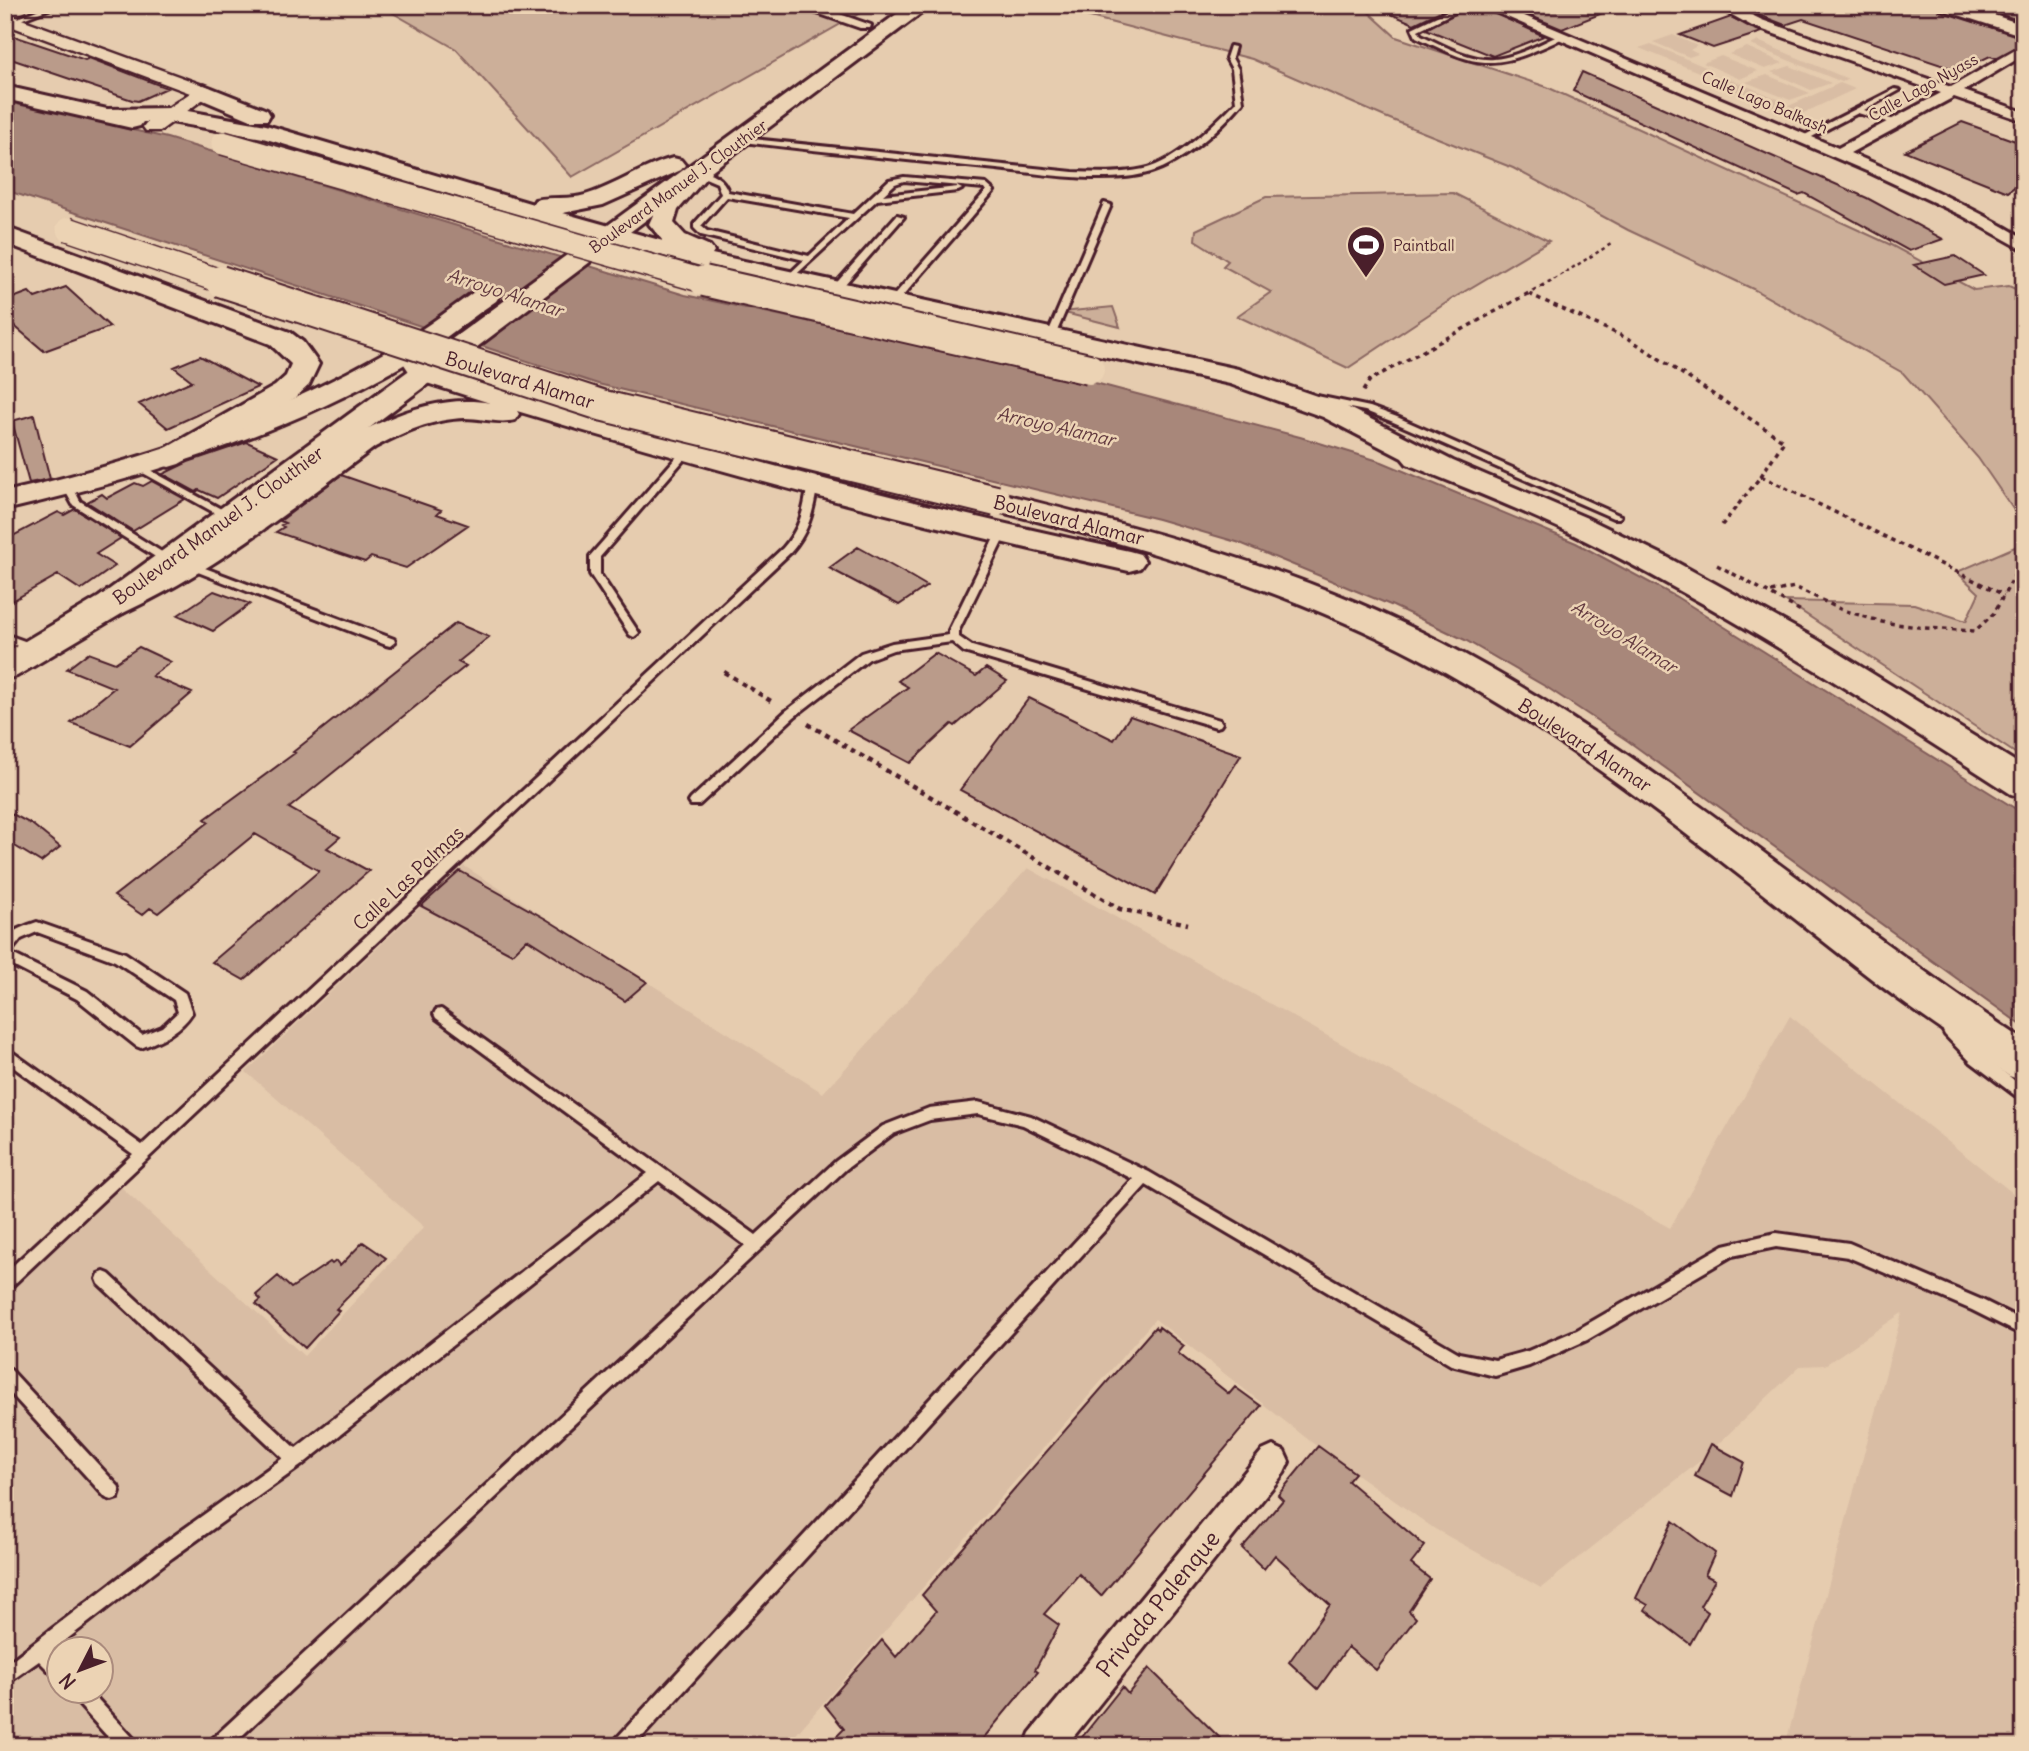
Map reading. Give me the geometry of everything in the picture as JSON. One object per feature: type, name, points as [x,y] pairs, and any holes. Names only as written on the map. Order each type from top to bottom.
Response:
[{"type":"main road","name":"Boulevard Manuel J. Clouthier","points":[[5,668],[179,563],[229,517],[295,468],[417,355],[584,227],[894,5]]},
{"type":"main road","name":"Boulevard Manuel J. Clouthier","points":[[5,501],[169,458],[270,419],[417,355],[462,345],[743,140],[922,5]]},
{"type":"main road","points":[[1946,5],[2024,31]]},
{"type":"main road","points":[[9,20],[204,92],[347,155]]},
{"type":"main road","points":[[5,92],[108,115],[266,132],[611,235],[747,271],[1214,372],[1294,395],[1372,428],[1441,466]]},
{"type":"main road","points":[[162,121],[204,92]]},
{"type":"main road","points":[[162,121],[223,143],[716,285],[1264,410],[1327,427],[1441,466],[1531,503],[1644,557],[1763,620],[2024,785]]},
{"type":"main road","points":[[498,201],[555,206],[585,204],[673,165]]},
{"type":"main road","points":[[699,172],[692,183],[668,205],[662,215],[661,224],[676,240],[737,264],[747,271]]},
{"type":"main road","name":"Boulevard Alamar","points":[[56,225],[383,336],[604,406],[1171,546],[1276,580],[1420,645],[1479,676],[1579,739],[1682,810],[1894,974],[2024,1063]]},
{"type":"main road","points":[[5,234],[280,338],[293,348],[305,364],[299,379],[285,392],[169,458]]},
{"type":"main road","points":[[417,355],[624,436],[812,488],[1186,572],[1276,580]]},
{"type":"main road","points":[[179,563],[365,442],[395,425],[422,415],[481,410],[573,433],[624,436]]},
{"type":"main road","points":[[205,445],[272,428],[296,427],[305,430],[310,437],[310,444],[295,468]]},
{"type":"street","points":[[800,5],[865,26]]},
{"type":"street","name":"Calle Lago Balkash","points":[[1485,5],[1839,153],[1961,210],[2024,245]]},
{"type":"street","points":[[1720,5],[1757,23],[2024,117]]},
{"type":"street","name":"Calle Lago Nyass","points":[[1839,153],[1951,93],[2024,49]]},
{"type":"street","name":"Privada Palenque","points":[[1043,1746],[1273,1462]]},
{"type":"lane","points":[[9,20],[56,5]]},
{"type":"lane","points":[[1466,5],[1414,29],[1418,36],[1471,58],[1487,61],[1500,60],[1564,36]]},
{"type":"lane","points":[[743,140],[1033,170],[1103,173],[1147,171],[1171,161],[1226,117],[1240,102],[1235,69],[1229,58],[1231,47]]},
{"type":"lane","points":[[1803,138],[1897,90]]},
{"type":"lane","points":[[1857,110],[1894,124]]},
{"type":"lane","points":[[699,172],[716,177],[724,184],[725,194],[697,226],[704,233],[810,259]]},
{"type":"lane","points":[[788,280],[892,182],[904,179],[986,186],[990,191],[892,303]]},
{"type":"lane","points":[[874,198],[986,186]]},
{"type":"lane","points":[[946,191],[967,198],[976,206]]},
{"type":"lane","points":[[725,194],[854,218]]},
{"type":"lane","points":[[1050,338],[1107,205]]},
{"type":"lane","points":[[834,291],[900,217]]},
{"type":"lane","points":[[1294,395],[1352,405],[1394,419],[1616,516]]},
{"type":"lane","points":[[634,633],[595,574],[596,556],[685,453]]},
{"type":"lane","points":[[136,466],[229,517]]},
{"type":"lane","points":[[67,485],[76,503],[179,563],[390,642]]},
{"type":"lane","name":"Calle Las Palmas","points":[[5,1283],[141,1152],[787,550],[806,525],[812,488]]},
{"type":"lane","points":[[954,638],[954,630],[1002,532]]},
{"type":"lane","points":[[5,637],[37,650]]},
{"type":"lane","points":[[695,802],[790,714],[865,656],[892,647],[954,638],[968,649],[1216,723]]},
{"type":"lane","points":[[5,950],[17,935],[37,927],[120,957],[180,996],[185,1013],[167,1031],[141,1042],[82,995],[5,956]]},
{"type":"lane","points":[[1894,974],[1976,1058],[2024,1096]]},
{"type":"lane","points":[[441,1014],[756,1244]]},
{"type":"lane","points":[[5,1053],[141,1152]]},
{"type":"lane","points":[[217,1746],[850,1158],[888,1129],[929,1114],[978,1108],[1026,1120],[1144,1177],[1456,1360],[1495,1368],[1529,1358],[1582,1335],[1729,1250],[1776,1240],[1849,1250],[1977,1305],[2024,1329]]},
{"type":"lane","points":[[5,1676],[166,1552],[296,1459],[659,1173]]},
{"type":"lane","points":[[621,1746],[1144,1177]]},
{"type":"lane","points":[[104,1279],[296,1459]]},
{"type":"lane","points":[[5,1375],[112,1492]]},
{"type":"lane","points":[[40,1649],[46,1655]]},
{"type":"lane","points":[[92,1706],[129,1746]]},
{"type":"path","points":[[1352,405],[1370,380],[1530,294],[1611,244]]},
{"type":"path","points":[[1530,294],[1631,340],[1784,440],[1761,476],[1722,525]]},
{"type":"path","points":[[1761,476],[2004,596]]},
{"type":"path","points":[[1770,593],[1794,587],[1821,602],[1874,623],[1922,630],[1975,631],[1994,613],[2022,562]]},
{"type":"path","points":[[724,672],[790,714],[1120,909],[1188,924]]},
{"type":"shaded area","points":[[379,5],[874,5],[572,177],[456,49]]},
{"type":"shaded area","points":[[1044,5],[1353,5],[1365,9],[1396,37],[1547,87],[1889,244],[1974,290],[2009,286],[2024,293],[2024,525],[1978,458],[1903,373],[1753,289],[1628,230],[1513,168],[1385,117],[1252,59]]},
{"type":"shaded area","points":[[1673,35],[1697,46],[1690,50],[1698,54],[1689,57],[1653,42]]},
{"type":"shaded area","points":[[1758,41],[1848,79],[1842,82],[1751,45]]},
{"type":"shaded area","points":[[1651,44],[1710,69],[1701,73],[1639,48]]},
{"type":"shaded area","points":[[1747,47],[1783,63],[1765,69],[1729,54]]},
{"type":"shaded area","points":[[1721,56],[1758,71],[1740,79],[1703,63]]},
{"type":"shaded area","points":[[1790,66],[1831,83],[1811,90],[1771,72]]},
{"type":"shaded area","points":[[1767,75],[1810,93],[1790,100],[1746,82]]},
{"type":"shaded area","points":[[1723,76],[1785,102],[1774,107],[1710,80]]},
{"type":"shaded area","points":[[1840,83],[1855,89],[1797,116],[1782,109]]},
{"type":"shaded area","name":"Paintball","points":[[1453,193],[1549,241],[1452,299],[1348,368],[1237,316],[1271,292],[1223,266],[1228,261],[1195,240],[1196,230],[1266,197]]},
{"type":"shaded area","points":[[1113,307],[1120,327],[1061,312]]},
{"type":"shaded area","points":[[2024,543],[2024,759],[1786,601],[1914,604],[1966,621],[1979,593],[1957,572]]},
{"type":"shaded area","points":[[464,866],[823,1093],[1028,868],[1670,1228],[1790,1016],[2024,1202],[2024,1746],[1785,1746],[1902,1313],[1825,1365],[1800,1366],[1700,1461],[1541,1588],[1435,1529],[1319,1448],[1155,1319],[786,1746],[5,1746],[5,1293],[121,1187],[304,1356],[424,1227],[246,1072]]},
{"type":"water","name":"Arroyo Alamar","points":[[5,100],[167,138],[685,295],[1099,384],[1300,437],[1382,462],[1576,543],[1675,596],[2024,814],[2024,1027],[1628,741],[1548,688],[1465,640],[1393,606],[1240,543],[1158,519],[598,384],[5,190]]},
{"type":"building","points":[[1370,5],[1453,5],[1414,24]]},
{"type":"building","points":[[1471,5],[1477,5],[1544,36],[1493,56],[1426,29]]},
{"type":"building","points":[[1505,5],[1617,5],[1618,7],[1562,29]]},
{"type":"building","points":[[1766,5],[1936,5],[1939,11],[2024,38],[2024,43],[1996,58],[1990,56],[1959,71],[1803,19],[1785,25],[1749,11]]},
{"type":"building","points":[[1973,5],[1992,5],[2024,15],[2024,22]]},
{"type":"building","points":[[1731,17],[1762,32],[1713,48],[1680,35]]},
{"type":"building","points":[[5,33],[85,60],[89,58],[167,88],[138,101],[132,100],[5,57]]},
{"type":"building","points":[[1582,72],[1867,198],[1943,239],[1909,251],[1804,193],[1798,195],[1573,91]]},
{"type":"building","points":[[1962,122],[2024,144],[2024,179],[2008,192],[1905,151]]},
{"type":"building","points":[[1955,256],[1984,275],[1944,284],[1914,265]]},
{"type":"building","points":[[66,287],[110,327],[44,351],[5,318],[5,301],[29,292],[35,298]]},
{"type":"building","points":[[200,356],[258,387],[168,428],[139,404],[192,381],[174,367]]},
{"type":"building","points":[[34,415],[50,479],[29,483],[12,421]]},
{"type":"building","points":[[247,442],[278,456],[217,498],[199,490],[196,492],[163,474],[188,462]]},
{"type":"building","points":[[341,475],[441,510],[437,514],[468,525],[406,568],[371,557],[365,562],[276,532],[284,527],[281,525],[285,523],[280,521]]},
{"type":"building","points":[[152,481],[185,499],[133,531],[87,502],[102,494],[107,498],[135,483],[143,486]]},
{"type":"building","points":[[75,509],[121,538],[96,554],[115,566],[81,590],[58,575],[5,605],[5,540],[58,512],[64,515]]},
{"type":"building","points":[[858,547],[927,586],[899,605],[829,568]]},
{"type":"building","points":[[214,591],[250,604],[213,631],[178,615]]},
{"type":"building","points":[[456,623],[489,637],[458,662],[466,666],[289,808],[340,837],[327,848],[369,871],[244,980],[212,962],[319,871],[255,834],[158,913],[150,908],[142,915],[114,896],[209,822],[205,819],[295,753],[293,752]]},
{"type":"building","points":[[139,647],[171,662],[152,676],[192,693],[130,746],[71,723],[114,688],[67,669],[88,653],[115,663]]},
{"type":"building","points":[[935,653],[976,676],[986,668],[1007,681],[955,726],[952,724],[910,763],[848,730],[908,687],[898,681]]},
{"type":"building","points":[[1029,698],[1114,740],[1130,716],[1241,755],[1155,895],[960,790]]},
{"type":"building","points":[[5,810],[33,825],[60,847],[41,862],[5,840]]},
{"type":"building","points":[[460,871],[546,919],[647,982],[625,1001],[527,939],[512,954],[421,906]]},
{"type":"building","points":[[363,1242],[386,1258],[336,1309],[339,1311],[305,1348],[256,1304],[261,1300],[256,1295],[278,1276],[291,1288],[330,1262],[332,1264],[336,1261],[340,1266]]},
{"type":"building","points":[[1155,1327],[1158,1330],[1159,1327],[1184,1346],[1178,1353],[1229,1394],[1235,1387],[1261,1406],[1101,1596],[1079,1574],[1044,1614],[1059,1625],[1035,1670],[1038,1672],[977,1746],[827,1746],[844,1729],[825,1705],[882,1640],[896,1657],[936,1611],[922,1595]]},
{"type":"building","points":[[1711,1444],[1744,1462],[1733,1496],[1695,1476]]},
{"type":"building","points":[[1318,1446],[1355,1473],[1348,1481],[1425,1546],[1411,1564],[1430,1579],[1409,1611],[1416,1618],[1376,1670],[1348,1647],[1318,1689],[1289,1662],[1330,1605],[1275,1555],[1264,1569],[1242,1548],[1283,1500],[1278,1495]]},
{"type":"building","points":[[1673,1521],[1715,1553],[1705,1575],[1715,1580],[1700,1606],[1708,1612],[1690,1644],[1645,1610],[1648,1605],[1636,1598]]},
{"type":"building","points":[[1149,1668],[1228,1746],[1075,1746],[1122,1687],[1128,1694]]},
{"type":"place","name":"Paintball","points":[[1366,279]]}]
